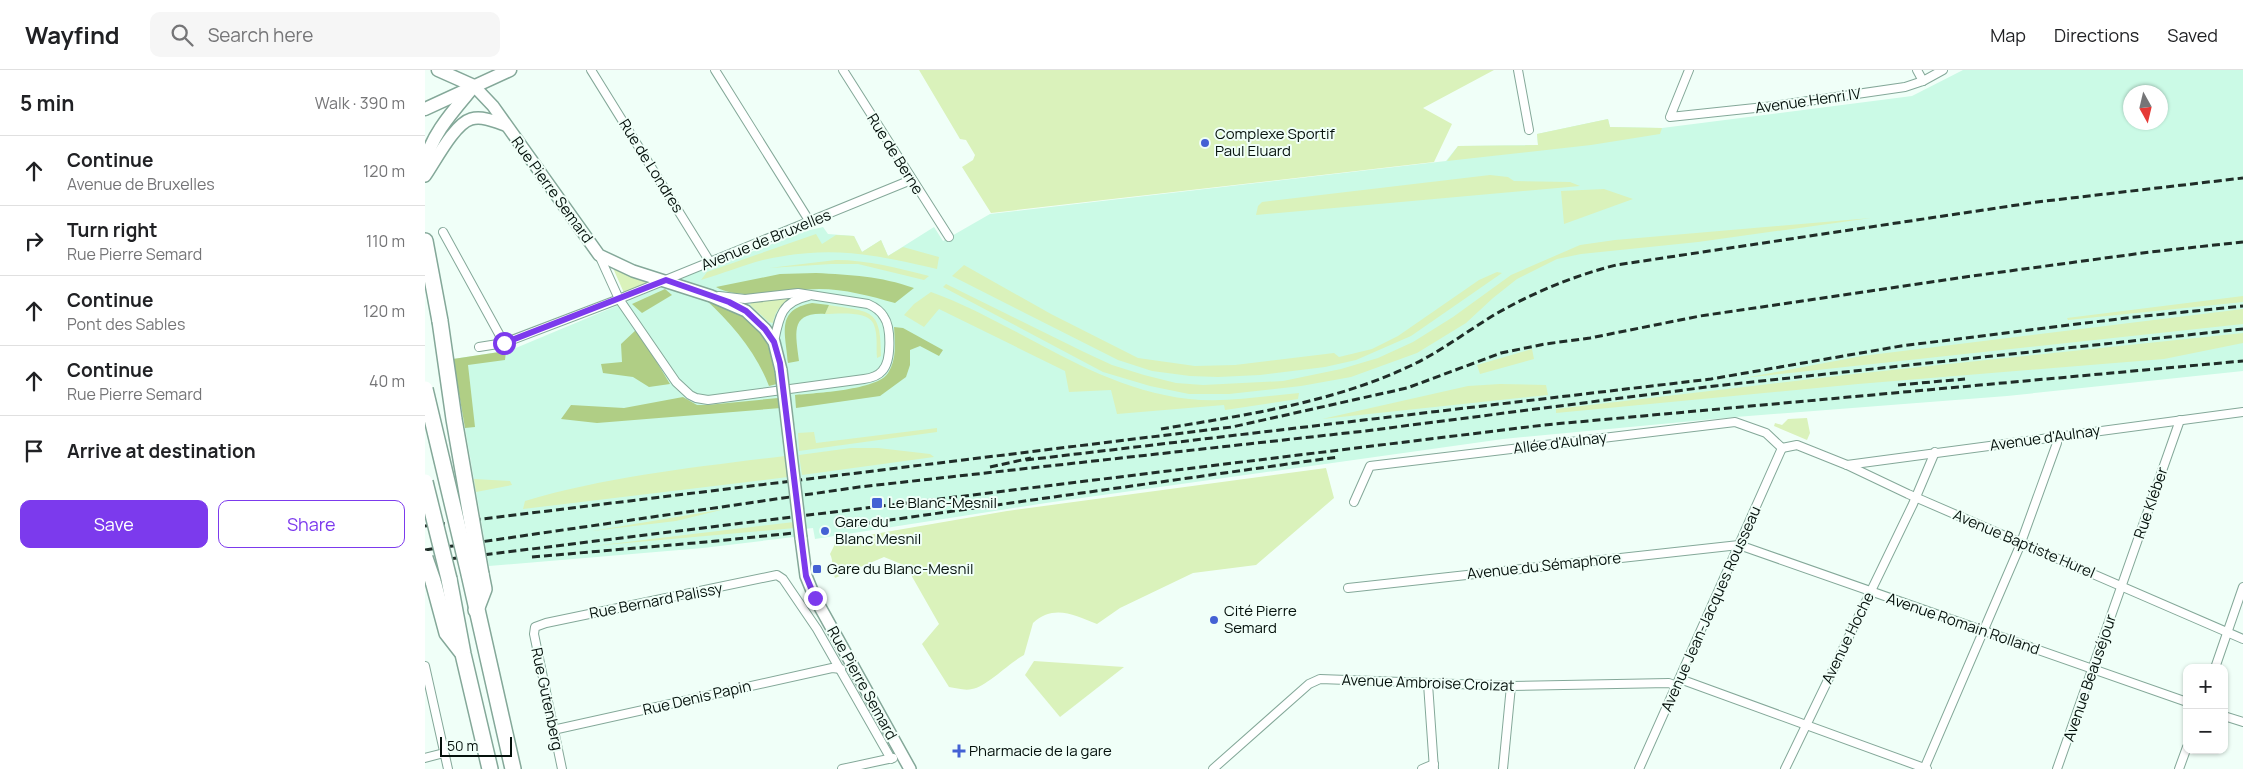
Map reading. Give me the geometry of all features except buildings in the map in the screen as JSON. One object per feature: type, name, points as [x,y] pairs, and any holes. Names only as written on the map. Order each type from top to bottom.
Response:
[{"type":"highway","points":[[425,240],[440,321],[454,419],[475,574],[476,610],[513,769]]},
{"type":"highway","points":[[425,389],[475,574]]},
{"type":"highway","points":[[425,482],[449,579],[463,654],[490,769]]},
{"type":"highway","points":[[425,558],[447,633],[463,654]]},
{"type":"main road","points":[[438,70],[474,86]]},
{"type":"main road","points":[[425,109],[510,70]]},
{"type":"main road","points":[[425,165],[433,141],[474,86]]},
{"type":"main road","name":"Rue Pierre Semard","points":[[474,86],[493,106],[599,255],[626,268],[711,296],[746,311],[765,329],[774,342],[781,370],[806,576],[815,598],[910,769]]},
{"type":"main road","name":"Rue Pierre Semard","points":[[425,176],[457,128],[470,120],[483,119],[505,125]]},
{"type":"street","name":"Rue de Londres","points":[[591,70],[711,262]]},
{"type":"street","points":[[715,70],[810,222]]},
{"type":"street","name":"Rue de Berne","points":[[843,70],[911,180],[949,237]]},
{"type":"street","points":[[1518,70],[1529,130]]},
{"type":"street","name":"Avenue Henri IV","points":[[1689,70],[1670,117],[1855,95],[1905,87],[1923,81],[1943,70]]},
{"type":"street","points":[[1917,70],[1923,81]]},
{"type":"street","name":"Avenue de Bruxelles","points":[[479,347],[504,343],[619,299],[911,180]]},
{"type":"street","points":[[443,232],[504,343]]},
{"type":"street","name":"Rue Pierre Semard","points":[[599,255],[619,299],[676,382],[696,398],[708,400],[864,379],[882,372],[889,355],[887,323],[881,312],[868,304],[787,293],[745,299],[711,296]]},
{"type":"street","points":[[774,342],[782,312],[786,306],[792,301],[812,295]]},
{"type":"street","name":"Avenue d'Aulnay","points":[[1847,465],[2243,412]]},
{"type":"street","name":"Rue Kléber","points":[[2122,586],[2180,420]]},
{"type":"street","name":"Allée d'Aulnay","points":[[1353,502],[1370,466],[1735,422],[1766,433],[1782,448]]},
{"type":"street","points":[[1925,769],[2022,543],[2057,443],[2057,436]]},
{"type":"street","name":"Avenue Baptiste Hurel","points":[[1782,448],[1797,445],[1806,448],[1916,498],[2243,639]]},
{"type":"street","name":"Avenue Jean-Jacques Rousseau","points":[[1639,769],[1782,448]]},
{"type":"street","name":"Avenue Hoche","points":[[1785,769],[1916,498],[1935,452]]},
{"type":"street","name":"Avenue du Sémaphore","points":[[1348,588],[1739,545]]},
{"type":"street","name":"Avenue Romain Rolland","points":[[1739,545],[2183,701]]},
{"type":"street","name":"Rue Pierre Semard","points":[[779,575],[817,629],[891,759]]},
{"type":"street","name":"Rue Bernard Palissy","points":[[534,629],[537,625],[546,623],[779,575]]},
{"type":"street","name":"Avenue Beauséjour","points":[[2057,769],[2122,586]]},
{"type":"street","points":[[2216,664],[2243,587]]},
{"type":"street","name":"Rue Gutenberg","points":[[534,629],[562,769]]},
{"type":"street","points":[[425,666],[447,769]]},
{"type":"street","name":"Rue Denis Papin","points":[[553,730],[832,668],[841,669]]},
{"type":"street","name":"Avenue Ambroise Croizat","points":[[1213,769],[1309,684],[1320,679],[1511,686],[1678,683],[1807,725],[1925,769]]},
{"type":"street","points":[[1421,769],[1434,767],[1428,684]]},
{"type":"street","points":[[1503,769],[1511,686]]},
{"type":"street","points":[[2228,717],[2243,722]]},
{"type":"street","points":[[425,758],[444,753]]},
{"type":"street","points":[[2179,769],[2184,754]]},
{"type":"street","points":[[842,769],[903,756]]},
{"type":"shaded area","name":"Complexe Sportif Paul Eluard","points":[[919,70],[1494,70],[1423,108],[1452,124],[1434,162],[991,213],[962,167],[973,160],[975,155],[966,140],[960,139]]},
{"type":"shaded area","points":[[1963,70],[2243,70],[2243,371],[2007,396],[1736,417],[1503,439],[1046,503],[815,539],[813,528],[804,529],[794,537],[703,548],[489,566],[453,359],[511,350],[695,273],[806,231],[823,227],[828,234],[854,236],[862,252],[881,240],[888,256],[934,227],[943,241],[990,214],[1446,161],[1458,146],[1538,145],[1537,134],[1608,119],[1610,127],[1662,128],[1912,96]]},
{"type":"shaded area","points":[[1608,119],[1610,127],[1662,128],[1660,134],[1591,145],[1447,161],[1458,146],[1538,145],[1537,134]]},
{"type":"shaded area","points":[[1490,175],[1508,177],[1514,181],[1570,182],[1580,186],[1256,215],[1258,206],[1262,202]]},
{"type":"shaded area","points":[[1604,189],[1633,199],[1564,224],[1561,191]]},
{"type":"shaded area","points":[[1871,218],[1698,242],[1581,254],[1557,259],[1517,279],[1466,323],[1417,353],[1351,377],[1301,386],[1229,394],[1189,394],[1150,386],[1103,372],[943,287],[946,284],[1112,365],[1144,375],[1176,383],[1203,385],[1283,381],[1341,369],[1378,358],[1413,342],[1453,317],[1511,275],[1580,245],[1615,240]]},
{"type":"shaded area","points":[[816,234],[822,244],[836,235],[854,236],[862,252],[881,240],[888,256],[903,247],[939,257],[937,269],[892,259],[851,253],[809,253],[763,260],[701,280],[707,272]]},
{"type":"shaded area","points":[[836,260],[871,263],[929,276],[924,280],[858,264],[769,268]]},
{"type":"shaded area","points":[[964,265],[1051,314],[1138,358],[1195,366],[1235,365],[1334,353],[1339,357],[1372,349],[1398,336],[1479,280],[1497,272],[1502,273],[1411,336],[1356,360],[1325,367],[1260,375],[1218,377],[1190,376],[1152,371],[1118,360],[952,276]]},
{"type":"shaded area","points":[[613,268],[651,281],[624,293]]},
{"type":"shaded area","points":[[931,292],[963,305],[1089,369],[1121,383],[1154,393],[1189,399],[1217,400],[1299,393],[1298,399],[1225,410],[1224,405],[1117,414],[1111,390],[1069,392],[1065,371],[939,309],[924,327],[904,315],[914,304]]},
{"type":"shaded area","points":[[2243,296],[2243,302],[2068,320],[2067,318]]},
{"type":"shaded area","points":[[795,298],[780,307],[773,323],[769,322],[750,305],[751,302]]},
{"type":"shaded area","points":[[829,305],[855,309],[871,315],[879,329],[881,356],[877,358],[876,333],[871,320],[853,314],[825,314]]},
{"type":"shaded area","points":[[2243,309],[2243,324],[1744,378],[1862,356]]},
{"type":"shaded area","points":[[2243,333],[2243,343],[2164,359],[1858,384],[1556,413],[1556,409],[1854,374]]},
{"type":"shaded area","points":[[1532,349],[1534,359],[1480,374],[1477,365]]},
{"type":"shaded area","points":[[1500,384],[1546,385],[1548,395],[1322,419],[1468,386]]},
{"type":"shaded area","points":[[1807,418],[1810,433],[1807,440],[1774,426],[1775,423],[1782,425],[1788,419]]},
{"type":"shaded area","points":[[937,428],[937,432],[799,451],[798,433],[814,432],[816,443]]},
{"type":"shaded area","points":[[851,448],[878,448],[930,454],[934,457],[802,475],[799,455]]},
{"type":"shaded area","points":[[785,456],[788,477],[523,509],[525,501],[589,485],[654,473]]},
{"type":"shaded area","points":[[1326,468],[1334,498],[1256,565],[1193,573],[1120,608],[1097,624],[1064,613],[1049,614],[1041,617],[1033,623],[1024,655],[984,684],[972,689],[963,690],[949,687],[922,644],[939,624],[906,566],[884,557],[835,578],[833,571],[830,554],[834,541],[1007,511]]},
{"type":"shaded area","points":[[474,479],[510,481],[512,485],[476,492]]},
{"type":"shaded area","points":[[725,509],[676,521],[592,531]]},
{"type":"shaded area","points":[[794,522],[795,528],[593,546]]},
{"type":"shaded area","points":[[1034,661],[1124,667],[1060,717],[1025,675]]},
{"type":"green space","points":[[780,274],[853,275],[914,288],[895,303],[857,293],[829,289],[739,294],[716,287]]},
{"type":"green space","points":[[665,289],[672,295],[642,313],[632,304]]},
{"type":"green space","points":[[706,300],[743,317],[761,331],[769,350],[777,384],[769,386],[764,374],[742,339]]},
{"type":"green space","points":[[812,303],[829,305],[825,314],[813,314],[800,321],[796,334],[799,361],[788,363],[785,324],[792,311],[800,306]]},
{"type":"green space","points":[[894,327],[903,328],[943,350],[939,356],[920,346],[910,350],[910,365],[906,377],[880,396],[796,408],[795,395],[845,390],[882,379],[888,373],[893,362],[895,351]]},
{"type":"green space","points":[[637,329],[670,384],[649,387],[633,377],[603,373],[601,364],[622,362],[621,344]]},
{"type":"green space","points":[[506,351],[505,360],[468,365],[475,427],[465,428],[453,359]]},
{"type":"green space","points":[[683,397],[697,405],[778,398],[781,408],[597,423],[561,419],[571,405],[624,408]]},
{"type":"railway","points":[[1161,429],[1256,413],[1319,399],[1380,379],[1432,355],[1494,315],[1523,299],[1569,280],[1616,265],[2037,202],[2243,178]]},
{"type":"railway","points":[[425,526],[1232,427],[1407,388],[1501,353],[1545,344],[1590,338],[1700,316],[1972,276],[2150,252],[2243,242]]},
{"type":"railway","points":[[1026,460],[1711,379],[1901,346],[2126,318],[2243,306]]},
{"type":"railway","points":[[425,550],[859,487],[1365,431],[1715,386],[2243,329]]},
{"type":"railway","points":[[425,562],[1544,425],[2243,361]]},
{"type":"railway","points":[[1898,385],[1965,379]]},
{"type":"railway","points":[[840,527],[1338,457]]},
{"type":"railway","points":[[990,467],[1031,458]]},
{"type":"railway","points":[[532,557],[804,532]]},
{"type":"place","name":"Complexe Sportif Paul Eluard","points":[[1205,143]]},
{"type":"place","name":"Le Blanc-Mesnil","points":[[877,503]]},
{"type":"place","name":"Gare du Blanc Mesnil","points":[[825,531]]},
{"type":"place","name":"Gare du Blanc-Mesnil","points":[[817,569]]},
{"type":"place","name":"Cité Pierre Semard","points":[[1214,620]]},
{"type":"place","name":"Pharmacie de la gare","points":[[959,751]]},
{"type":"route","points":[[504,343],[666,280],[729,302],[746,311],[765,329],[774,342],[780,363],[806,576],[815,598]]}]
